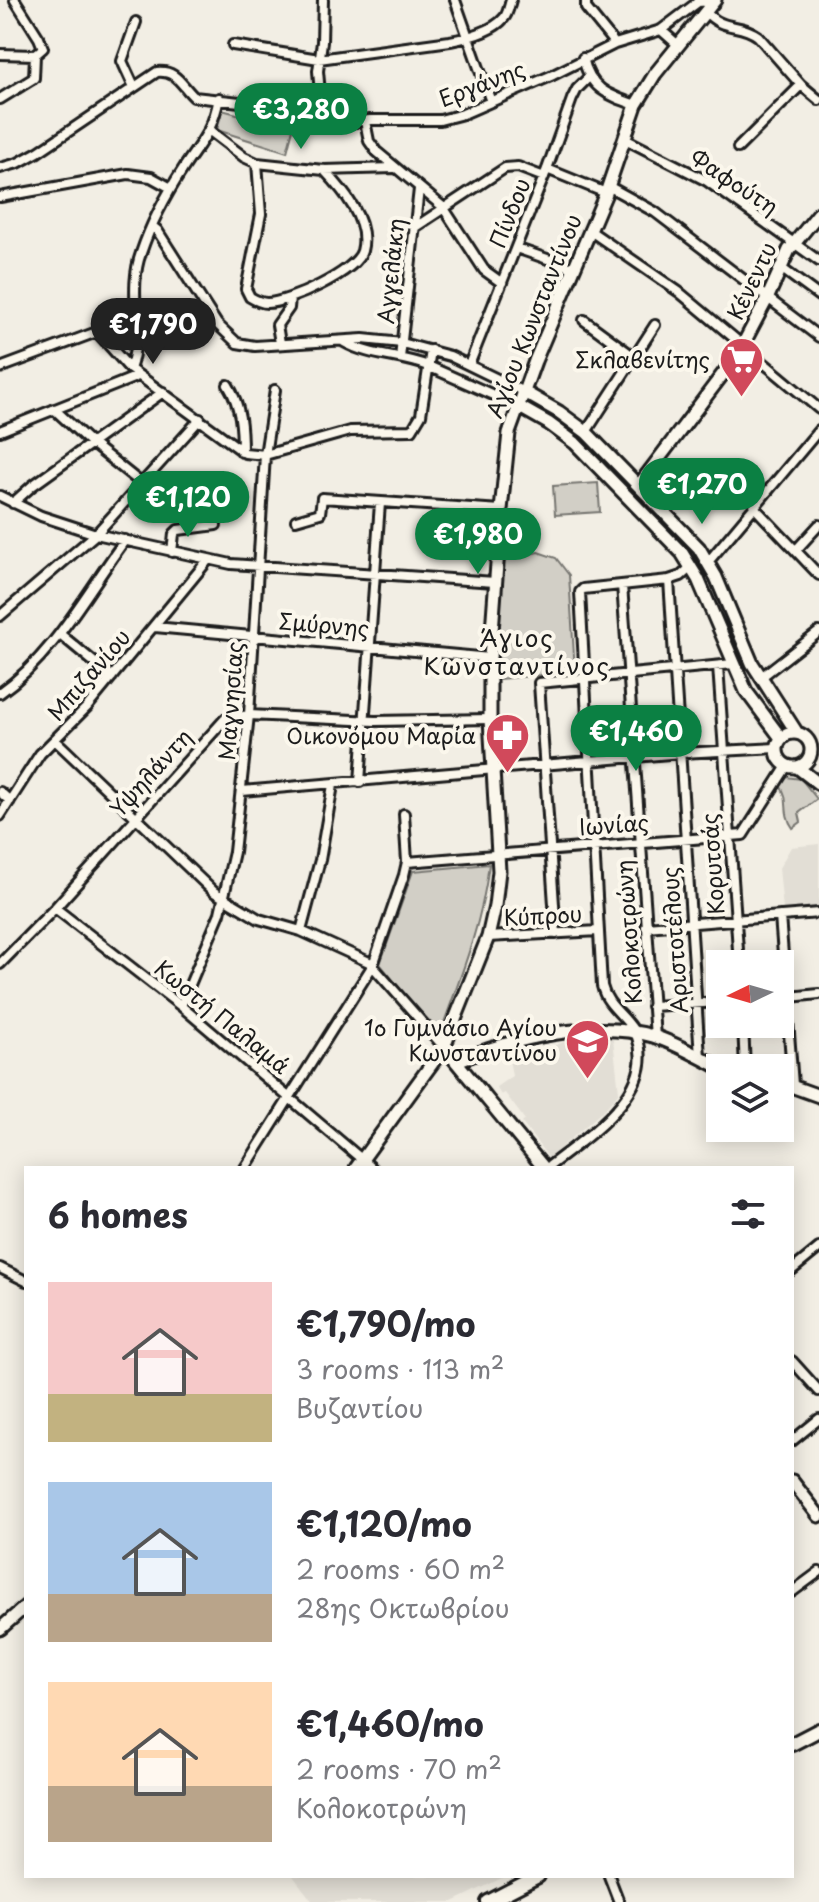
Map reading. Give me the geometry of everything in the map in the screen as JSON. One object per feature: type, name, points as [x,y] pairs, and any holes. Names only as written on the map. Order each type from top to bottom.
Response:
[{"type":"main road","name":"Αγίου Κωνσταντίνου","points":[[359,1163],[446,1043],[488,937],[497,893],[499,855],[490,719],[490,658],[507,442],[518,406],[607,189],[636,105],[711,4]]},
{"type":"main road","name":"Κένεντυ","points":[[639,485],[713,389],[743,344],[793,243],[819,213]]},
{"type":"main road","points":[[524,392],[586,432],[687,535],[708,562],[760,678],[797,733],[807,739],[815,752],[806,761],[792,766]]},
{"type":"main road","points":[[518,406],[575,443],[656,525],[691,567],[746,691],[779,743],[780,761],[819,784]]},
{"type":"main road","points":[[779,743],[789,733],[797,733]]},
{"type":"main road","points":[[461,1060],[487,1050],[597,1028],[655,1037],[706,1060]]},
{"type":"main road","points":[[446,1043],[480,1081],[486,1095],[544,1166]]},
{"type":"main road","points":[[794,1085],[819,1096]]},
{"type":"main road","points":[[794,1484],[819,1516]]},
{"type":"main road","points":[[0,1629],[24,1608]]},
{"type":"main road","points":[[794,1743],[819,1730]]},
{"type":"main road","points":[[488,1902],[534,1878]]},
{"type":"street","points":[[0,54],[35,55],[43,48],[15,0]]},
{"type":"street","points":[[323,0],[319,59],[323,126]]},
{"type":"street","points":[[455,0],[491,102]]},
{"type":"street","points":[[233,45],[319,59],[468,38],[501,21],[508,12],[511,0]]},
{"type":"street","points":[[586,0],[586,8],[615,44]]},
{"type":"street","name":"Εργάνης","points":[[0,168],[38,152],[153,74],[167,72],[178,77],[194,97],[219,98],[306,124],[323,126],[365,121],[440,120],[491,102],[615,44],[661,30],[698,2],[711,4]]},
{"type":"street","points":[[711,4],[714,22],[751,31],[758,36],[801,85],[819,100]]},
{"type":"street","points":[[134,87],[122,61],[136,22]]},
{"type":"street","points":[[661,30],[678,45]]},
{"type":"street","points":[[0,99],[34,78],[35,55]]},
{"type":"street","points":[[583,58],[589,77],[602,90],[636,105]]},
{"type":"street","name":"Πίνδου","points":[[469,365],[572,99],[589,77]]},
{"type":"street","points":[[738,148],[801,85]]},
{"type":"street","points":[[134,372],[137,268],[152,226],[171,188],[210,131],[219,98]]},
{"type":"street","points":[[365,121],[372,146],[443,207],[484,270],[502,283]]},
{"type":"street","points":[[210,131],[257,163],[324,170],[394,168]]},
{"type":"street","name":"Φαφούτη","points":[[625,139],[707,181],[819,261]]},
{"type":"street","points":[[257,163],[261,214],[246,279],[246,292],[263,303],[290,298],[346,269],[361,254],[363,241],[358,219],[344,193],[324,170]]},
{"type":"street","points":[[414,228],[505,168],[518,167],[607,189],[655,212],[819,337]]},
{"type":"street","points":[[0,197],[128,174],[151,177],[171,188]]},
{"type":"street","name":"Αγγελάκη","points":[[400,358],[419,189]]},
{"type":"street","points":[[152,226],[225,334],[235,341],[250,346],[363,339],[402,343],[469,365],[524,392]]},
{"type":"street","points":[[589,230],[679,292],[819,409]]},
{"type":"street","points":[[516,248],[573,268]]},
{"type":"street","points":[[781,268],[819,296]]},
{"type":"street","points":[[280,343],[277,326],[289,308],[290,298]]},
{"type":"street","points":[[584,320],[634,357]]},
{"type":"street","points":[[586,432],[655,325]]},
{"type":"street","points":[[0,368],[97,333],[134,372],[242,452],[265,455],[350,431],[412,430],[421,415],[431,350]]},
{"type":"street","points":[[343,342],[359,351],[428,366],[518,406]]},
{"type":"street","points":[[0,431],[134,372]]},
{"type":"street","points":[[228,385],[240,413],[242,452]]},
{"type":"street","name":"Μαγνησίας","points":[[181,1006],[225,899],[234,852],[249,715],[265,455],[275,390]]},
{"type":"street","points":[[13,503],[163,392]]},
{"type":"street","points":[[54,409],[141,483]]},
{"type":"street","points":[[0,616],[96,534],[200,419]]},
{"type":"street","points":[[708,562],[819,430]]},
{"type":"street","points":[[0,496],[50,519],[96,534],[208,560],[495,582]]},
{"type":"street","points":[[296,520],[320,513],[322,498],[501,510]]},
{"type":"street","points":[[360,782],[380,503]]},
{"type":"street","points":[[755,508],[819,575]]},
{"type":"street","points":[[172,552],[174,534],[178,530],[216,525]]},
{"type":"street","points":[[797,549],[819,525]]},
{"type":"street","points":[[0,693],[28,670],[60,634],[125,540]]},
{"type":"street","name":"Μπιζανίου","points":[[0,816],[37,757],[112,677],[208,560]]},
{"type":"street","points":[[548,1166],[603,1122],[629,1095],[640,1063],[640,1045],[635,1032],[613,1008],[603,991],[579,596],[583,589],[669,580],[681,576],[691,567]]},
{"type":"street","name":"Αριστοτέλους","points":[[669,580],[700,1057]]},
{"type":"street","name":"Κολοκοτρώνη","points":[[622,585],[655,1037]]},
{"type":"street","name":"Σμύρνης","points":[[155,627],[490,658]]},
{"type":"street","points":[[760,678],[819,632]]},
{"type":"street","points":[[60,634],[112,677]]},
{"type":"street","points":[[556,934],[539,683],[733,664]]},
{"type":"street","name":"Κορυτσάς","points":[[718,666],[738,950]]},
{"type":"street","name":"Υψηλάντη","points":[[0,964],[55,908],[220,724],[229,718],[249,715],[363,721],[490,719]]},
{"type":"street","points":[[55,740],[198,879],[259,919],[301,931],[373,965],[446,1043]]},
{"type":"street","points":[[242,791],[779,743]]},
{"type":"street","points":[[729,836],[746,832],[792,766]]},
{"type":"street","points":[[301,931],[320,860],[333,785]]},
{"type":"street","points":[[0,792],[10,801]]},
{"type":"street","points":[[246,1166],[373,965],[389,925],[407,862],[404,814]]},
{"type":"street","name":"Ιωνίας","points":[[407,862],[729,836]]},
{"type":"street","name":"Κωστή Παλαμά","points":[[55,908],[290,1096],[359,1163]]},
{"type":"street","points":[[646,927],[818,913],[819,923]]},
{"type":"street","points":[[780,916],[781,950]]},
{"type":"street","name":"Κύπρου","points":[[488,937],[599,931]]},
{"type":"street","points":[[794,996],[819,994]]},
{"type":"street","points":[[652,1006],[706,1003]]},
{"type":"street","points":[[794,1267],[819,1248]]},
{"type":"street","points":[[0,1268],[24,1280]]},
{"type":"street","points":[[794,1363],[819,1391]]},
{"type":"street","points":[[794,1439],[819,1419]]},
{"type":"street","points":[[796,1590],[819,1572]]},
{"type":"street","points":[[610,1878],[619,1902]]},
{"type":"shaded area","points":[[222,110],[293,129],[287,152],[217,130]]},
{"type":"shaded area","points":[[598,483],[600,512],[555,515],[553,486]]},
{"type":"shaded area","points":[[538,552],[556,558],[569,575],[575,672],[499,679],[497,633],[502,561]]},
{"type":"shaded area","points":[[786,777],[801,779],[817,799],[799,813],[801,822],[793,828],[780,786]]},
{"type":"shaded area","points":[[819,844],[819,907],[783,910],[779,868],[791,847]]},
{"type":"shaded area","points":[[489,864],[476,930],[439,1036],[380,964],[413,871]]},
{"type":"shaded area","points":[[613,1039],[619,1092],[605,1109],[549,1158],[522,1123],[525,1120],[505,1093],[501,1095],[496,1087],[512,1076],[508,1053],[551,1047],[568,1040]]},
{"type":"shaded area","points":[[295,1878],[502,1878],[453,1902],[313,1902]]},
{"type":"place","name":"Σκλαβενίτης","points":[[741,399]]},
{"type":"place","name":"Οικονόμου Μαρία","points":[[507,775]]},
{"type":"place","name":"1ο Γυμνάσιο Αγίου Κωνσταντίνου","points":[[588,1080]]},
{"type":"district","name":"Άγιος Κωνσταντίνος","points":[[517,653]]}]
